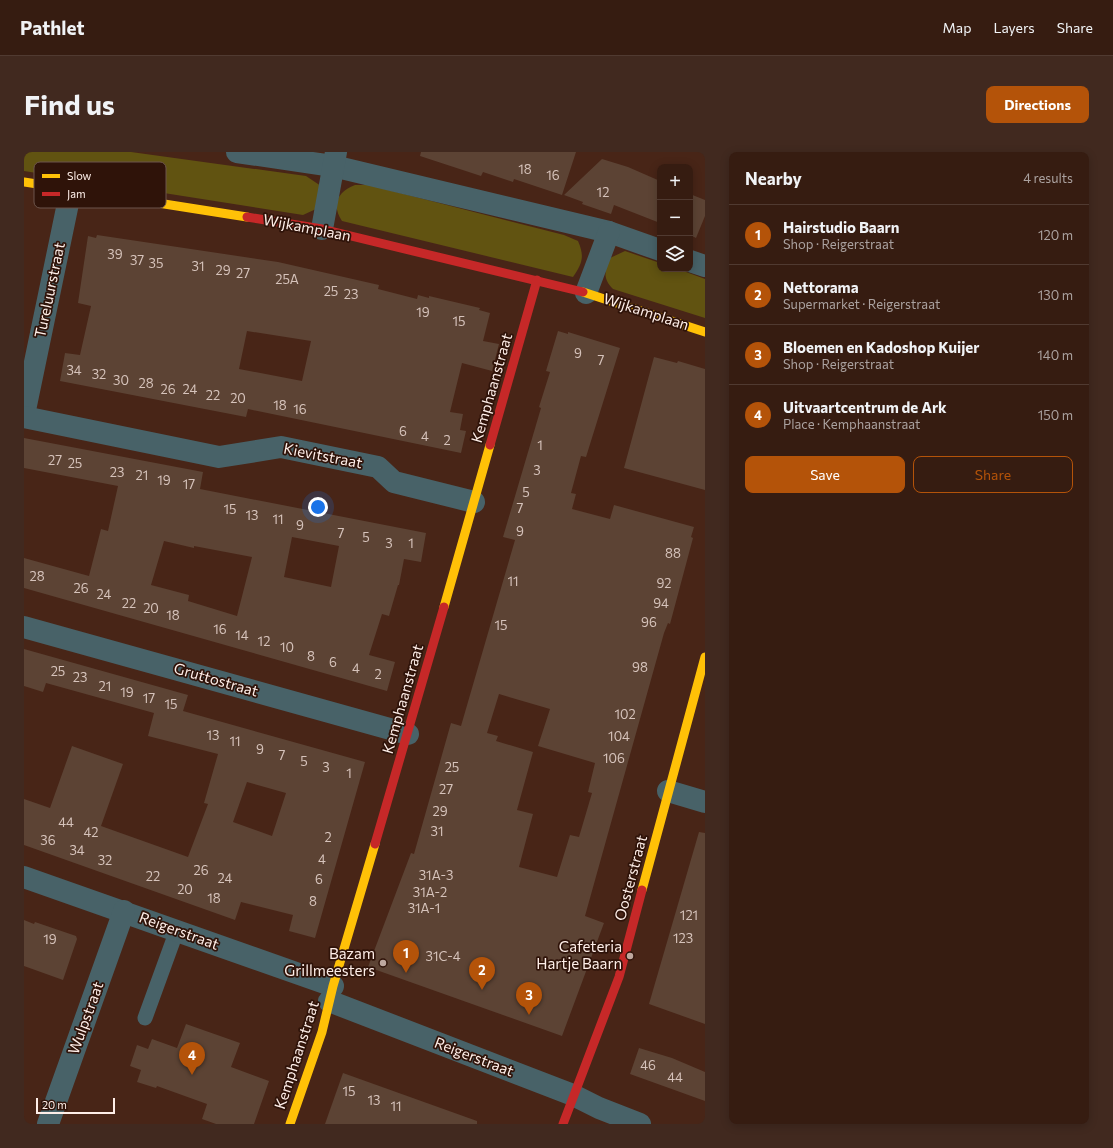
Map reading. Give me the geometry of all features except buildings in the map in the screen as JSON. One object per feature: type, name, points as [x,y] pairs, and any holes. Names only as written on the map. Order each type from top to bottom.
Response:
[{"type":"street","points":[[237,152],[335,159],[609,232],[657,249]]},
{"type":"street","points":[[322,229],[335,159]]},
{"type":"street","name":"Wijkamplaan","points":[[24,182],[34,183]]},
{"type":"street","name":"Wijkamplaan","points":[[166,204],[322,229],[538,280],[586,293],[705,332]]},
{"type":"street","name":"Tureluurstraat","points":[[24,416],[67,208]]},
{"type":"street","name":"Wijkamplaan","points":[[586,293],[609,232]]},
{"type":"street","points":[[693,262],[705,266]]},
{"type":"street","name":"Kemphaanstraat","points":[[290,1124],[322,1032],[331,994],[408,734],[538,280]]},
{"type":"street","name":"Kievitstraat","points":[[24,416],[219,457],[281,447],[378,467],[394,482],[474,502]]},
{"type":"street","name":"Gruttostraat","points":[[24,627],[408,734]]},
{"type":"street","name":"Oosterstraat","points":[[563,1124],[619,977],[705,657]]},
{"type":"street","points":[[668,791],[705,802]]},
{"type":"street","name":"Reigerstraat","points":[[24,877],[177,930],[640,1124]]},
{"type":"street","name":"Wulpstraat","points":[[48,1124],[124,912]]},
{"type":"lane","points":[[145,1018],[177,930]]},
{"type":"shaded area","points":[[24,152],[131,152],[306,176],[321,186],[316,209],[303,215],[166,193],[166,162],[34,162],[34,173],[24,171]]},
{"type":"shaded area","points":[[355,185],[369,185],[564,235],[578,241],[582,260],[573,277],[342,221],[337,209],[338,199],[344,191]]},
{"type":"shaded area","points":[[625,251],[657,262],[657,272],[686,272],[705,279],[705,318],[613,289],[606,278],[610,258]]},
{"type":"traffic: slow","points":[[24,182],[34,184]]},
{"type":"traffic: slow","points":[[166,204],[247,217]]},
{"type":"traffic: slow","points":[[583,292],[705,332]]},
{"type":"traffic: slow","points":[[444,607],[490,445]]},
{"type":"traffic: slow","points":[[642,890],[705,657]]},
{"type":"traffic: slow","points":[[290,1124],[322,1032],[333,986],[375,844]]},
{"type":"traffic: jam","points":[[247,217],[322,229],[583,292]]},
{"type":"traffic: jam","points":[[490,445],[537,280]]},
{"type":"traffic: jam","points":[[375,844],[444,607]]},
{"type":"traffic: jam","points":[[563,1124],[619,977],[642,890]]},
{"type":"place","name":"Cafeteria Hartje Baarn","points":[[630,956]]},
{"type":"place","name":"Bazam Grillmeesters","points":[[383,963]]},
{"type":"place","name":"Hairstudio Baarn","points":[[406,973]]},
{"type":"place","name":"Nettorama","points":[[482,990]]},
{"type":"place","name":"Bloemen en Kadoshop Kuijer","points":[[529,1015]]},
{"type":"place","name":"Uitvaartcentrum de Ark","points":[[192,1075]]}]
